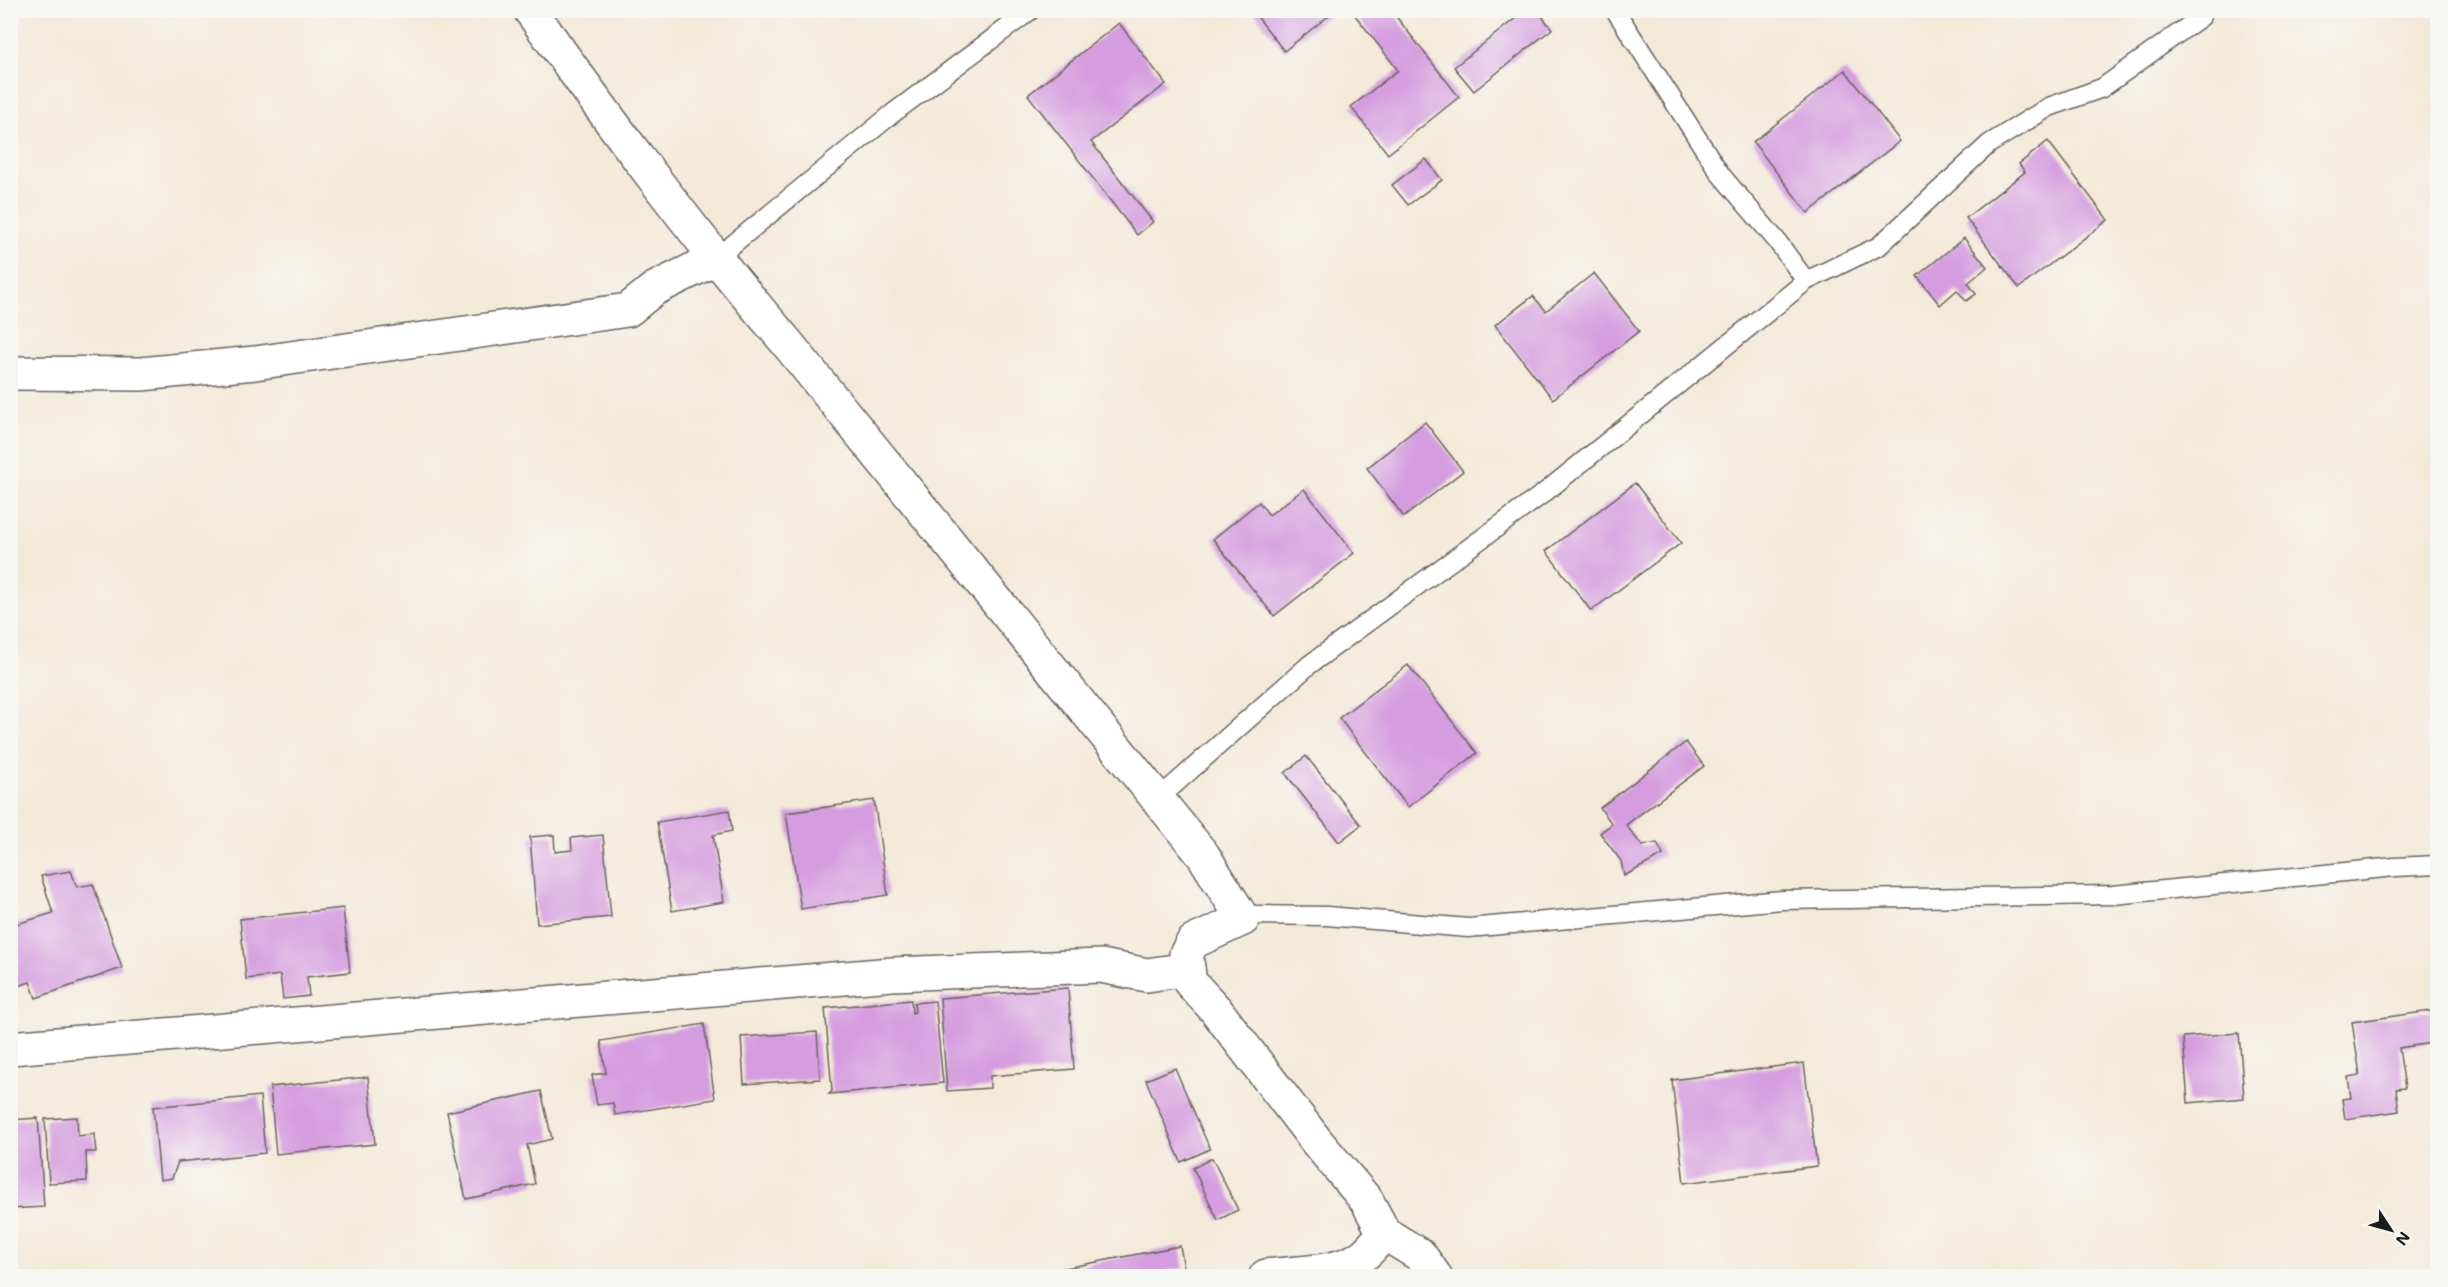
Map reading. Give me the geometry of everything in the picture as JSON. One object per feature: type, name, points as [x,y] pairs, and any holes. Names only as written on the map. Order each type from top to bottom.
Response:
[{"type":"street","points":[[530,10],[617,132],[715,259],[783,338],[1203,855],[1243,919],[1192,942],[1186,954],[1190,982],[1216,1010],[1317,1142],[1367,1201],[1384,1233],[1420,1255],[1435,1276]]},
{"type":"street","points":[[10,373],[141,374],[255,363],[628,310],[654,290],[715,259]]},
{"type":"street","points":[[10,1048],[892,974],[1101,966],[1146,975],[1188,969]]},
{"type":"street","points":[[1266,1276],[1328,1270],[1352,1263],[1364,1256],[1384,1233]]},
{"type":"lane","points":[[715,259],[892,114],[1031,10]]},
{"type":"lane","points":[[1615,10],[1721,175],[1777,241],[1806,282]]},
{"type":"lane","points":[[1158,798],[1309,665],[1544,493],[1806,282],[1879,246],[1989,144],[2049,106],[2102,88],[2201,17]]},
{"type":"lane","points":[[1243,919],[1252,915],[1327,916],[1468,928],[1782,900],[2113,895],[2395,867],[2438,865]]},
{"type":"building","points":[[1252,10],[1336,10],[1284,51]]},
{"type":"building","points":[[1351,10],[1391,10],[1459,97],[1388,154],[1351,107],[1398,70]]},
{"type":"building","points":[[1526,10],[1537,10],[1552,29],[1474,91],[1454,67]]},
{"type":"building","points":[[1119,23],[1166,84],[1091,142],[1153,222],[1137,235],[1028,95]]},
{"type":"building","points":[[1845,70],[1900,141],[1808,213],[1753,142]]},
{"type":"building","points":[[2048,141],[2108,220],[2019,288],[1966,218],[2025,172],[2019,164]]},
{"type":"building","points":[[1426,159],[1442,180],[1408,205],[1392,185]]},
{"type":"building","points":[[1964,238],[1987,267],[1968,283],[1976,294],[1966,301],[1957,290],[1940,305],[1917,276]]},
{"type":"building","points":[[1594,273],[1639,331],[1553,399],[1495,325],[1533,296],[1546,311]]},
{"type":"building","points":[[1425,422],[1463,471],[1404,517],[1367,468]]},
{"type":"building","points":[[1635,483],[1681,543],[1591,611],[1546,551]]},
{"type":"building","points":[[1304,489],[1354,553],[1274,616],[1213,539],[1259,502],[1269,515]]},
{"type":"building","points":[[1408,665],[1477,753],[1408,807],[1339,718]]},
{"type":"building","points":[[1686,742],[1704,766],[1626,825],[1642,846],[1657,843],[1663,855],[1624,876],[1621,861],[1600,833],[1612,824],[1600,808]]},
{"type":"building","points":[[1306,756],[1361,825],[1339,842],[1285,773]]},
{"type":"building","points":[[874,800],[888,895],[801,909],[786,813]]},
{"type":"building","points":[[729,810],[732,831],[713,835],[724,902],[672,911],[657,822]]},
{"type":"building","points":[[554,835],[555,852],[572,850],[571,838],[603,835],[611,917],[537,924],[530,837]]},
{"type":"building","points":[[71,871],[77,887],[93,884],[122,968],[36,998],[30,982],[10,989],[10,926],[53,913],[41,876]]},
{"type":"building","points":[[343,908],[350,972],[307,977],[309,996],[283,999],[280,975],[246,979],[240,919]]},
{"type":"building","points":[[1068,988],[1074,1069],[990,1076],[990,1088],[947,1091],[940,998]]},
{"type":"building","points":[[911,1000],[912,1013],[915,1012],[914,1003],[935,1001],[943,1083],[829,1094],[832,1091],[825,1008]]},
{"type":"building","points":[[2438,1010],[2438,1042],[2399,1048],[2405,1088],[2396,1089],[2399,1111],[2345,1119],[2342,1099],[2351,1098],[2348,1077],[2360,1075],[2352,1022]]},
{"type":"building","points":[[704,1024],[715,1099],[615,1115],[613,1103],[597,1105],[592,1075],[606,1073],[601,1041]]},
{"type":"building","points":[[817,1032],[820,1079],[744,1084],[741,1037]]},
{"type":"building","points":[[2239,1033],[2244,1098],[2188,1103],[2183,1037]]},
{"type":"building","points":[[1804,1063],[1817,1166],[1684,1183],[1672,1080]]},
{"type":"building","points":[[1175,1068],[1210,1149],[1181,1162],[1146,1080]]},
{"type":"building","points":[[368,1077],[375,1144],[276,1154],[270,1087]]},
{"type":"building","points":[[541,1091],[552,1139],[527,1145],[535,1184],[466,1199],[447,1112]]},
{"type":"building","points":[[260,1096],[265,1153],[178,1162],[172,1178],[160,1180],[153,1107]]},
{"type":"building","points":[[77,1117],[78,1136],[94,1134],[96,1152],[86,1152],[87,1181],[49,1183],[45,1119]]},
{"type":"building","points":[[38,1118],[44,1207],[10,1209],[10,1120]]},
{"type":"building","points":[[1212,1158],[1238,1210],[1218,1220],[1193,1168]]},
{"type":"building","points":[[1180,1246],[1184,1268],[1141,1276],[1024,1276]]}]
